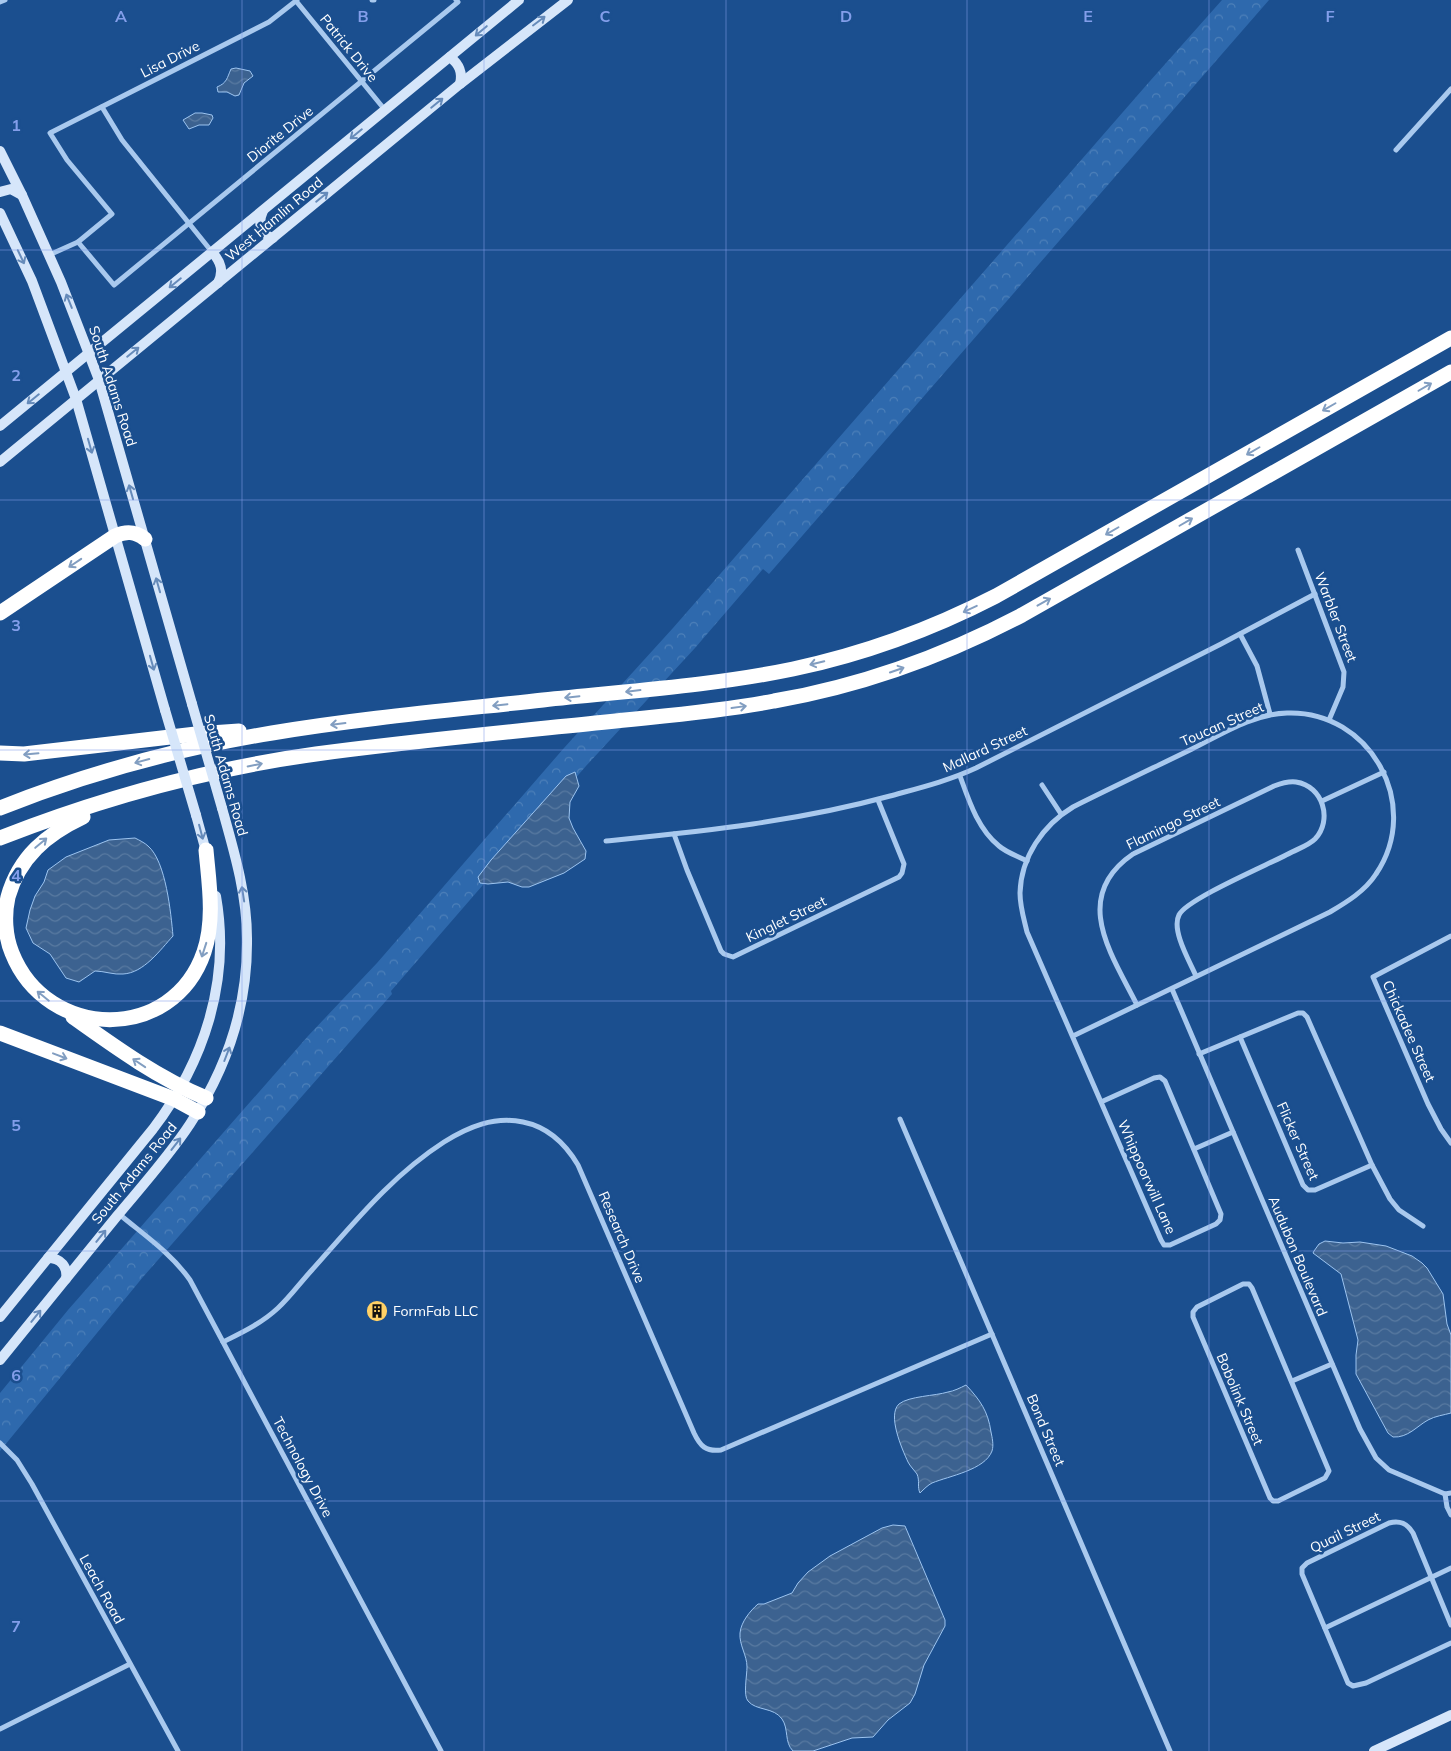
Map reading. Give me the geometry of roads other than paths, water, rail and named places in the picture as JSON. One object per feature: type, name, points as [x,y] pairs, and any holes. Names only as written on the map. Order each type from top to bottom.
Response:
[{"type":"highway","points":[[1362,388],[1451,330]]},
{"type":"highway","points":[[0,753],[24,754],[196,734],[310,727],[755,676],[813,664],[889,642],[955,616],[1034,575],[1451,338]]},
{"type":"highway","points":[[0,838],[74,811],[139,792],[227,770],[314,755],[748,706],[811,694],[877,676],[950,650],[1028,612],[1451,372]]},
{"type":"highway","points":[[0,613],[116,536],[128,532],[140,534],[145,539]]},
{"type":"highway","points":[[0,808],[88,777],[172,753],[232,740],[310,727]]},
{"type":"highway","points":[[139,792],[83,816],[52,834],[28,855],[10,891],[6,910],[6,928],[14,958],[37,992],[146,1067],[198,1112]]},
{"type":"highway","points":[[63,1010],[96,1019],[127,1019],[146,1013],[165,1003],[187,983],[204,952],[209,930],[210,901],[206,850]]},
{"type":"highway","points":[[0,1033],[178,1093],[206,1098]]},
{"type":"main road","name":"West Hamlin Road","points":[[0,426],[519,0]]},
{"type":"main road","name":"West Hamlin Road","points":[[0,462],[460,84],[568,0]]},
{"type":"main road","points":[[450,57],[461,71],[460,84]]},
{"type":"main road","name":"South Adams Road","points":[[0,152],[50,255],[99,380],[222,808],[243,894],[247,925],[246,964],[235,1032],[222,1068],[206,1098],[174,1146],[0,1360]]},
{"type":"main road","points":[[0,192],[11,189],[22,195]]},
{"type":"main road","points":[[263,210],[260,220],[261,228],[265,234],[273,238]]},
{"type":"main road","name":"South Adams Road","points":[[0,213],[32,281],[76,399],[206,850],[214,885],[220,940],[218,976],[208,1025],[196,1060],[178,1093],[153,1129],[0,1317]]},
{"type":"main road","points":[[212,252],[222,270],[217,284]]},
{"type":"main road","points":[[48,1258],[57,1259],[66,1269],[66,1279]]},
{"type":"main road","points":[[1374,1751],[1451,1715]]},
{"type":"street","points":[[0,2],[5,0]]},
{"type":"street","name":"Patrick Drive","points":[[296,0],[385,110]]},
{"type":"street","name":"Lisa Drive","points":[[78,242],[112,214],[67,160],[50,133],[269,22],[296,0]]},
{"type":"street","name":"Diorite Drive","points":[[78,242],[114,286],[458,2],[456,0]]},
{"type":"street","points":[[1396,150],[1451,89]]},
{"type":"street","points":[[102,107],[122,140],[212,252]]},
{"type":"street","points":[[50,255],[78,242]]},
{"type":"street","name":"Warbler Street","points":[[1298,550],[1344,672],[1343,688],[1330,720]]},
{"type":"street","name":"Mallard Street","points":[[606,841],[776,822],[878,800],[960,776],[1315,594]]},
{"type":"street","points":[[1240,634],[1257,666],[1270,714]]},
{"type":"street","name":"Toucan Street","points":[[1270,714],[1302,714],[1330,720],[1345,728],[1368,748],[1384,772],[1394,804],[1394,827],[1389,847],[1382,866],[1369,883],[1345,903],[1330,912],[1073,1036],[1027,932],[1022,912],[1021,882],[1027,861],[1039,837],[1061,814],[1232,730],[1270,714]]},
{"type":"street","points":[[1196,976],[1179,934],[1177,919],[1184,908],[1315,839],[1324,820],[1322,801],[1384,772]]},
{"type":"street","points":[[960,776],[972,809],[991,837],[1008,852],[1027,861]]},
{"type":"street","name":"Flamingo Street","points":[[1137,1005],[1122,976],[1100,924],[1101,896],[1105,885],[1116,867],[1133,854],[1286,782],[1301,783],[1314,791],[1322,801]]},
{"type":"street","points":[[1042,785],[1061,814]]},
{"type":"street","name":"Kinglet Street","points":[[674,834],[721,951],[724,954],[733,956],[899,877],[904,864],[878,800]]},
{"type":"street","name":"Chickadee Street","points":[[1450,939],[1373,977],[1428,1104],[1441,1129],[1451,1143]]},
{"type":"street","name":"Audubon Boulevard","points":[[1172,988],[1232,1132],[1360,1429],[1371,1450],[1382,1464],[1398,1475],[1448,1494],[1447,1507],[1451,1515]]},
{"type":"street","points":[[1199,1054],[1298,1013],[1303,1013],[1307,1017],[1372,1165],[1395,1206],[1423,1226]]},
{"type":"street","name":"Whippoorwill Lane","points":[[1073,1036],[1160,1240],[1164,1245],[1170,1245],[1216,1224],[1220,1220],[1221,1214],[1165,1081],[1160,1077],[1154,1078],[1102,1102]]},
{"type":"street","name":"Flicker Street","points":[[1240,1037],[1303,1185],[1308,1190],[1315,1190],[1372,1165]]},
{"type":"street","name":"Bond Street","points":[[900,1119],[1170,1751]]},
{"type":"street","name":"Research Drive","points":[[223,1342],[252,1327],[279,1307],[366,1208],[413,1165],[439,1146],[469,1128],[486,1122],[510,1120],[528,1123],[548,1131],[567,1148],[578,1165],[698,1442],[705,1449],[721,1450],[992,1334]]},
{"type":"street","points":[[1194,1149],[1232,1132]]},
{"type":"street","name":"Technology Drive","points":[[119,1214],[164,1250],[182,1269],[223,1342],[441,1751]]},
{"type":"street","name":"Bobolink Street","points":[[1243,1284],[1249,1284],[1292,1381],[1329,1471],[1325,1478],[1278,1501],[1274,1501],[1270,1498],[1193,1318],[1193,1312],[1197,1307],[1243,1284]]},
{"type":"street","points":[[1292,1381],[1332,1364]]},
{"type":"street","name":"Leach Road","points":[[0,1442],[17,1460],[32,1484],[178,1751]]},
{"type":"street","name":"Quail Street","points":[[1451,1625],[1413,1534],[1406,1524],[1400,1522],[1388,1523],[1307,1563],[1302,1568],[1302,1574],[1348,1683],[1353,1686],[1366,1683],[1451,1642]]},
{"type":"street","points":[[1325,1628],[1451,1568]]},
{"type":"street","points":[[0,1729],[130,1664]]},
{"type":"water","points":[[236,68],[250,71],[253,76],[244,83],[239,95],[235,96],[227,92],[218,92],[217,87],[225,82],[231,69]]},
{"type":"water","points":[[195,113],[212,115],[213,118],[209,125],[199,125],[189,129],[183,120]]},
{"type":"water","points":[[575,772],[579,786],[570,802],[569,818],[586,851],[585,859],[564,873],[529,887],[522,887],[508,882],[480,883],[478,877],[491,860],[566,776]]},
{"type":"water","points":[[135,838],[148,846],[159,863],[167,888],[173,936],[151,960],[131,973],[120,974],[95,971],[79,982],[66,978],[50,954],[33,943],[26,928],[35,896],[44,882],[48,870],[66,857],[109,840]]},
{"type":"water","points":[[1325,1241],[1360,1242],[1386,1246],[1412,1256],[1427,1268],[1443,1294],[1447,1324],[1451,1335],[1451,1413],[1424,1422],[1403,1436],[1393,1437],[1388,1433],[1356,1374],[1358,1340],[1341,1274],[1313,1253],[1319,1244]]},
{"type":"water","points":[[966,1385],[985,1412],[990,1425],[992,1451],[988,1458],[974,1468],[932,1483],[920,1493],[917,1474],[908,1462],[897,1432],[894,1416],[896,1409],[903,1401],[950,1392]]},
{"type":"water","points":[[893,1525],[905,1526],[945,1620],[945,1626],[924,1665],[915,1694],[910,1703],[888,1720],[873,1737],[852,1738],[813,1751],[793,1751],[788,1744],[784,1723],[779,1715],[748,1701],[745,1690],[747,1663],[740,1637],[742,1625],[749,1613],[758,1604],[764,1604],[792,1593],[808,1572],[830,1556],[882,1528]]},
{"type":"place","name":"FormFab LLC","points":[[377,1311]]}]
